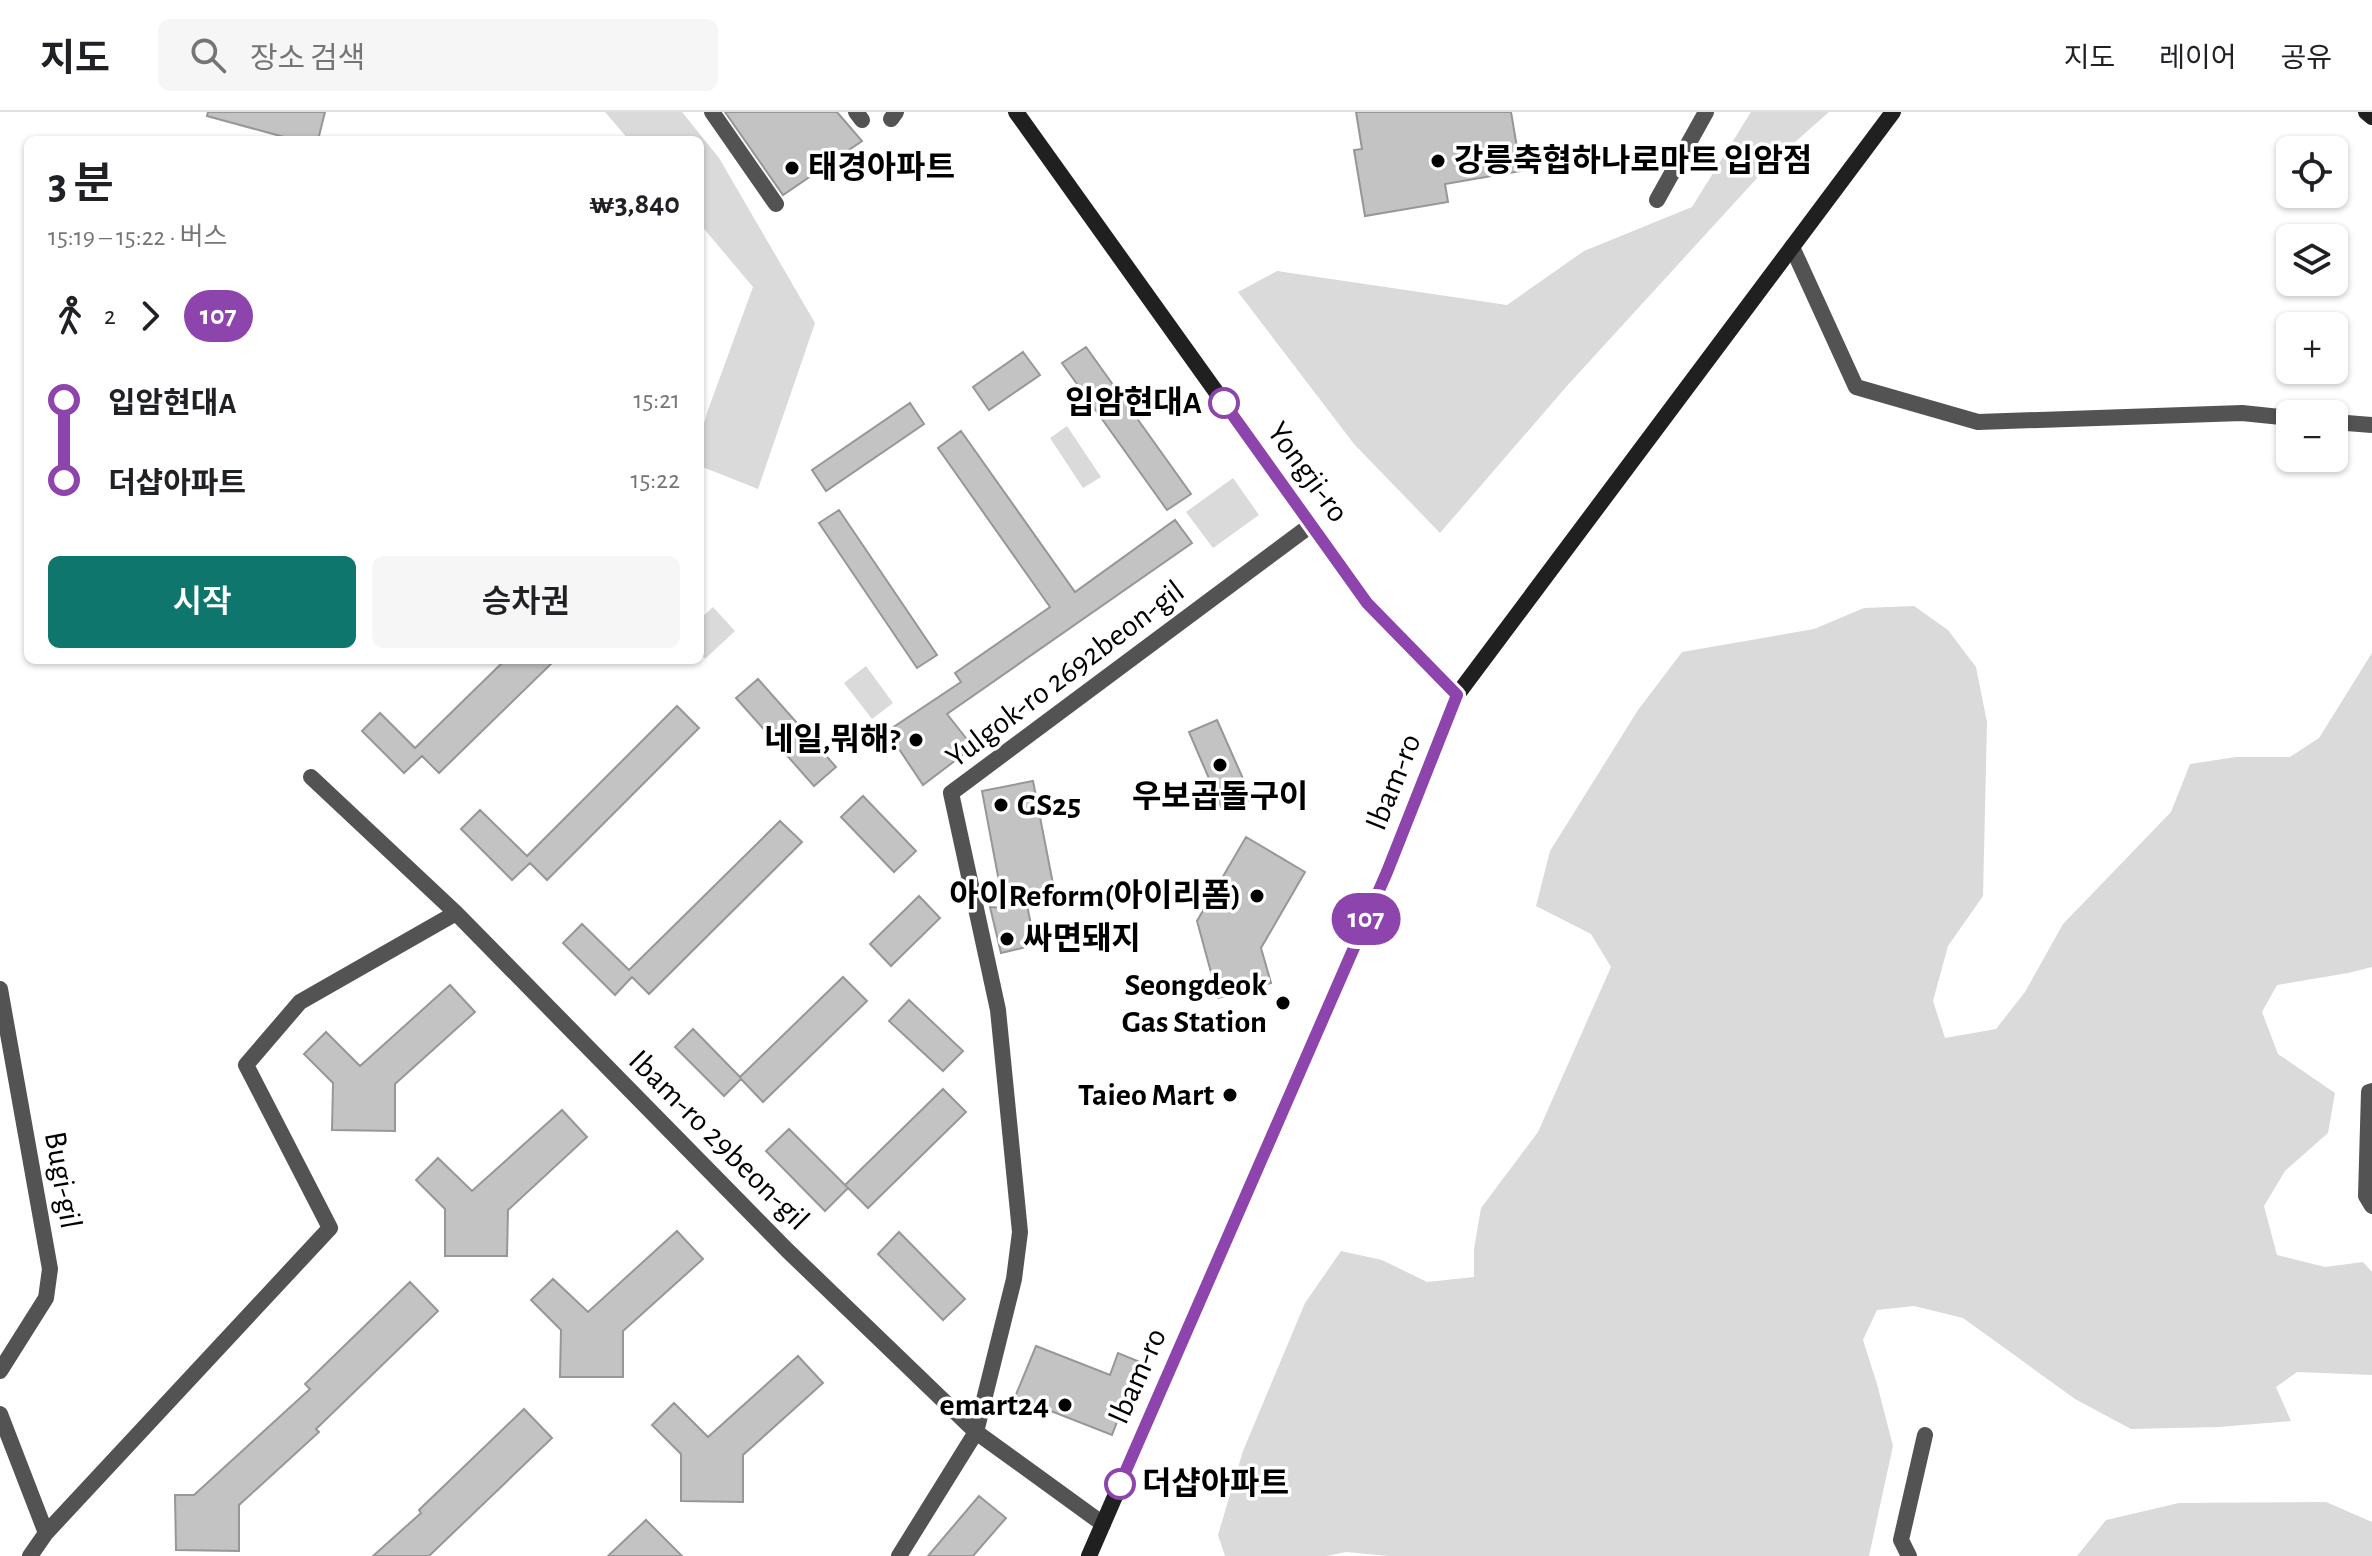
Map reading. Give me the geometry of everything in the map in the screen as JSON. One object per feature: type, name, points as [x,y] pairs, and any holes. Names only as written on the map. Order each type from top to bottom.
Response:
[{"type":"street","points":[[712,112],[776,204]]},
{"type":"street","name":"Yongji-ro","points":[[1016,112],[1367,603],[1457,695]]},
{"type":"street","points":[[1657,200],[1706,112]]},
{"type":"street","name":"Ibam-ro","points":[[1089,1556],[1387,872],[1457,695],[1893,112]]},
{"type":"street","points":[[2366,112],[2372,117]]},
{"type":"street","points":[[1792,247],[1856,387],[1978,422],[2242,413],[2276,417]]},
{"type":"street","points":[[2348,423],[2372,425]]},
{"type":"street","name":"Yulgok-ro 2692beon-gil","points":[[899,1556],[976,1432],[1014,1279],[1020,1232],[998,1010],[951,793],[1311,525]]},
{"type":"street","name":"Ibam-ro 29beon-gil","points":[[311,777],[456,913],[787,1250],[976,1432],[1103,1524]]},
{"type":"street","points":[[30,1556],[46,1533],[330,1228],[246,1065],[300,1002],[456,913]]},
{"type":"street","name":"Bugi-gil","points":[[0,989],[50,1269],[46,1298],[0,1371]]},
{"type":"street","points":[[2372,1091],[2369,1092],[2366,1196],[2372,1206]]},
{"type":"street","points":[[0,1414],[46,1533]]},
{"type":"street","points":[[1909,1556],[1901,1540],[1925,1435]]},
{"type":"shaded area","points":[[605,112],[682,112],[701,136],[626,136]]},
{"type":"shaded area","points":[[1751,112],[1829,112],[1769,165],[1566,387],[1440,533],[1354,444],[1238,292],[1277,271],[1507,305],[1584,251],[1692,207]]},
{"type":"shaded area","points":[[704,139],[719,158],[815,323],[758,489],[704,468],[704,424],[753,287],[704,229]]},
{"type":"shaded area","points":[[1067,426],[1101,477],[1083,488],[1050,438]]},
{"type":"shaded area","points":[[1233,478],[1259,515],[1213,548],[1186,512]]},
{"type":"shaded area","points":[[1914,606],[1948,630],[1976,667],[1987,722],[1983,896],[1948,946],[1933,1001],[1945,1038],[1996,1029],[2025,992],[2063,924],[2171,812],[2190,764],[2236,757],[2290,757],[2319,738],[2372,653],[2372,967],[2277,985],[2262,1012],[2278,1054],[2335,1093],[2328,1133],[2285,1171],[2264,1206],[2277,1255],[2325,1267],[2363,1262],[2372,1272],[2372,1375],[2297,1372],[2276,1387],[2291,1421],[2131,1429],[2075,1399],[1963,1318],[1914,1306],[1877,1310],[1863,1340],[1893,1446],[1869,1556],[1388,1556],[1346,1552],[1327,1556],[1225,1556],[1218,1535],[1243,1451],[1305,1303],[1341,1251],[1382,1260],[1427,1282],[1474,1277],[1474,1249],[1481,1208],[1538,1132],[1611,967],[1591,934],[1536,906],[1550,851],[1638,710],[1682,652],[1814,629],[1864,608]]},
{"type":"shaded area","points":[[713,607],[735,631],[705,659],[704,658],[704,615]]},
{"type":"shaded area","points":[[866,666],[893,703],[872,719],[844,683]]},
{"type":"shaded area","points":[[2326,1502],[2372,1522],[2372,1556],[2077,1556],[2106,1520],[2179,1503]]},
{"type":"building","points":[[208,112],[325,112],[319,136],[280,136],[207,116]]},
{"type":"building","name":"태경아파트","points":[[725,112],[837,112],[862,141],[783,195]]},
{"type":"building","name":"강릉축협하나로마트 입암점","points":[[1356,112],[1511,112],[1521,171],[1445,184],[1448,202],[1365,216],[1354,150],[1362,149]]},
{"type":"building","points":[[1086,347],[1191,494],[1167,510],[1062,363]]},
{"type":"building","points":[[1023,352],[1040,375],[989,410],[973,387]]},
{"type":"building","points":[[910,403],[924,424],[826,491],[812,470]]},
{"type":"building","points":[[961,431],[1075,592],[1175,520],[1192,543],[947,714],[973,747],[923,785],[899,749],[880,736],[961,682],[955,673],[1050,607],[938,448]]},
{"type":"building","points":[[839,510],[937,655],[917,668],[819,523]]},
{"type":"building","points":[[501,664],[551,664],[439,773],[422,756],[404,773],[362,731],[380,713],[415,748]]},
{"type":"building","points":[[758,679],[836,767],[814,786],[736,698]]},
{"type":"building","points":[[677,706],[699,728],[547,880],[530,863],[512,880],[461,829],[480,810],[527,856]]},
{"type":"building","name":"우보곱돌구이","points":[[1217,720],[1252,799],[1223,811],[1189,732]]},
{"type":"building","points":[[1033,781],[1054,889],[1025,895],[1035,945],[1001,953],[990,907],[1004,908],[982,791]]},
{"type":"building","points":[[863,796],[916,851],[894,872],[841,817]]},
{"type":"building","points":[[780,821],[802,842],[649,994],[632,977],[615,995],[563,943],[582,924],[629,970]]},
{"type":"building","points":[[1246,837],[1305,872],[1261,948],[1271,983],[1218,998],[1197,921]]},
{"type":"building","points":[[919,896],[940,918],[891,966],[870,944]]},
{"type":"building","points":[[843,977],[867,1001],[763,1102],[741,1079],[724,1096],[675,1047],[693,1029],[740,1077]]},
{"type":"building","points":[[450,985],[475,1012],[395,1084],[395,1131],[332,1130],[333,1083],[304,1054],[326,1032],[360,1066]]},
{"type":"building","points":[[909,1000],[963,1051],[943,1071],[889,1021]]},
{"type":"building","points":[[943,1089],[966,1112],[868,1208],[845,1185]]},
{"type":"building","points":[[562,1110],[587,1137],[508,1210],[507,1256],[445,1256],[445,1209],[416,1180],[438,1158],[472,1191]]},
{"type":"building","points":[[789,1129],[848,1188],[825,1211],[766,1151]]},
{"type":"building","points":[[677,1231],[703,1259],[623,1331],[623,1377],[560,1377],[561,1330],[531,1300],[553,1279],[588,1312]]},
{"type":"building","points":[[899,1232],[965,1299],[943,1320],[878,1254]]},
{"type":"building","points":[[410,1282],[438,1311],[316,1429],[319,1432],[239,1505],[239,1551],[176,1550],[175,1495],[194,1495],[310,1389],[305,1384]]},
{"type":"building","points":[[1036,1346],[1110,1375],[1118,1353],[1140,1362],[1112,1435],[1015,1397]]},
{"type":"building","points":[[798,1356],[823,1383],[743,1455],[743,1502],[681,1501],[681,1454],[652,1425],[674,1403],[708,1437]]},
{"type":"building","points":[[524,1409],[552,1438],[429,1556],[373,1556],[421,1513],[419,1510]]},
{"type":"building","points":[[979,1496],[1006,1518],[973,1556],[928,1556]]},
{"type":"building","points":[[646,1520],[682,1556],[608,1556]]},
{"type":"bus line","name":"107","points":[[1120,1484],[1387,872],[1457,695],[1367,603],[1224,403]]},
{"type":"place","name":"강릉축협하나로마트 입암점","points":[[1438,161]]},
{"type":"place","name":"태경아파트","points":[[792,168]]},
{"type":"place","name":"입암현대A","points":[[1224,403]]},
{"type":"place","name":"네일,뭐해?","points":[[916,740]]},
{"type":"place","name":"우보곱돌구이","points":[[1220,765]]},
{"type":"place","name":"GS25","points":[[1001,805]]},
{"type":"place","name":"아이Reform(아이리폼)","points":[[1257,896]]},
{"type":"place","name":"싸면돼지","points":[[1007,939]]},
{"type":"place","name":"Seongdeok Gas Station","points":[[1283,1003]]},
{"type":"place","name":"Taieo Mart","points":[[1230,1095]]},
{"type":"place","name":"emart24","points":[[1065,1405]]},
{"type":"place","name":"더샵아파트","points":[[1120,1484]]}]
